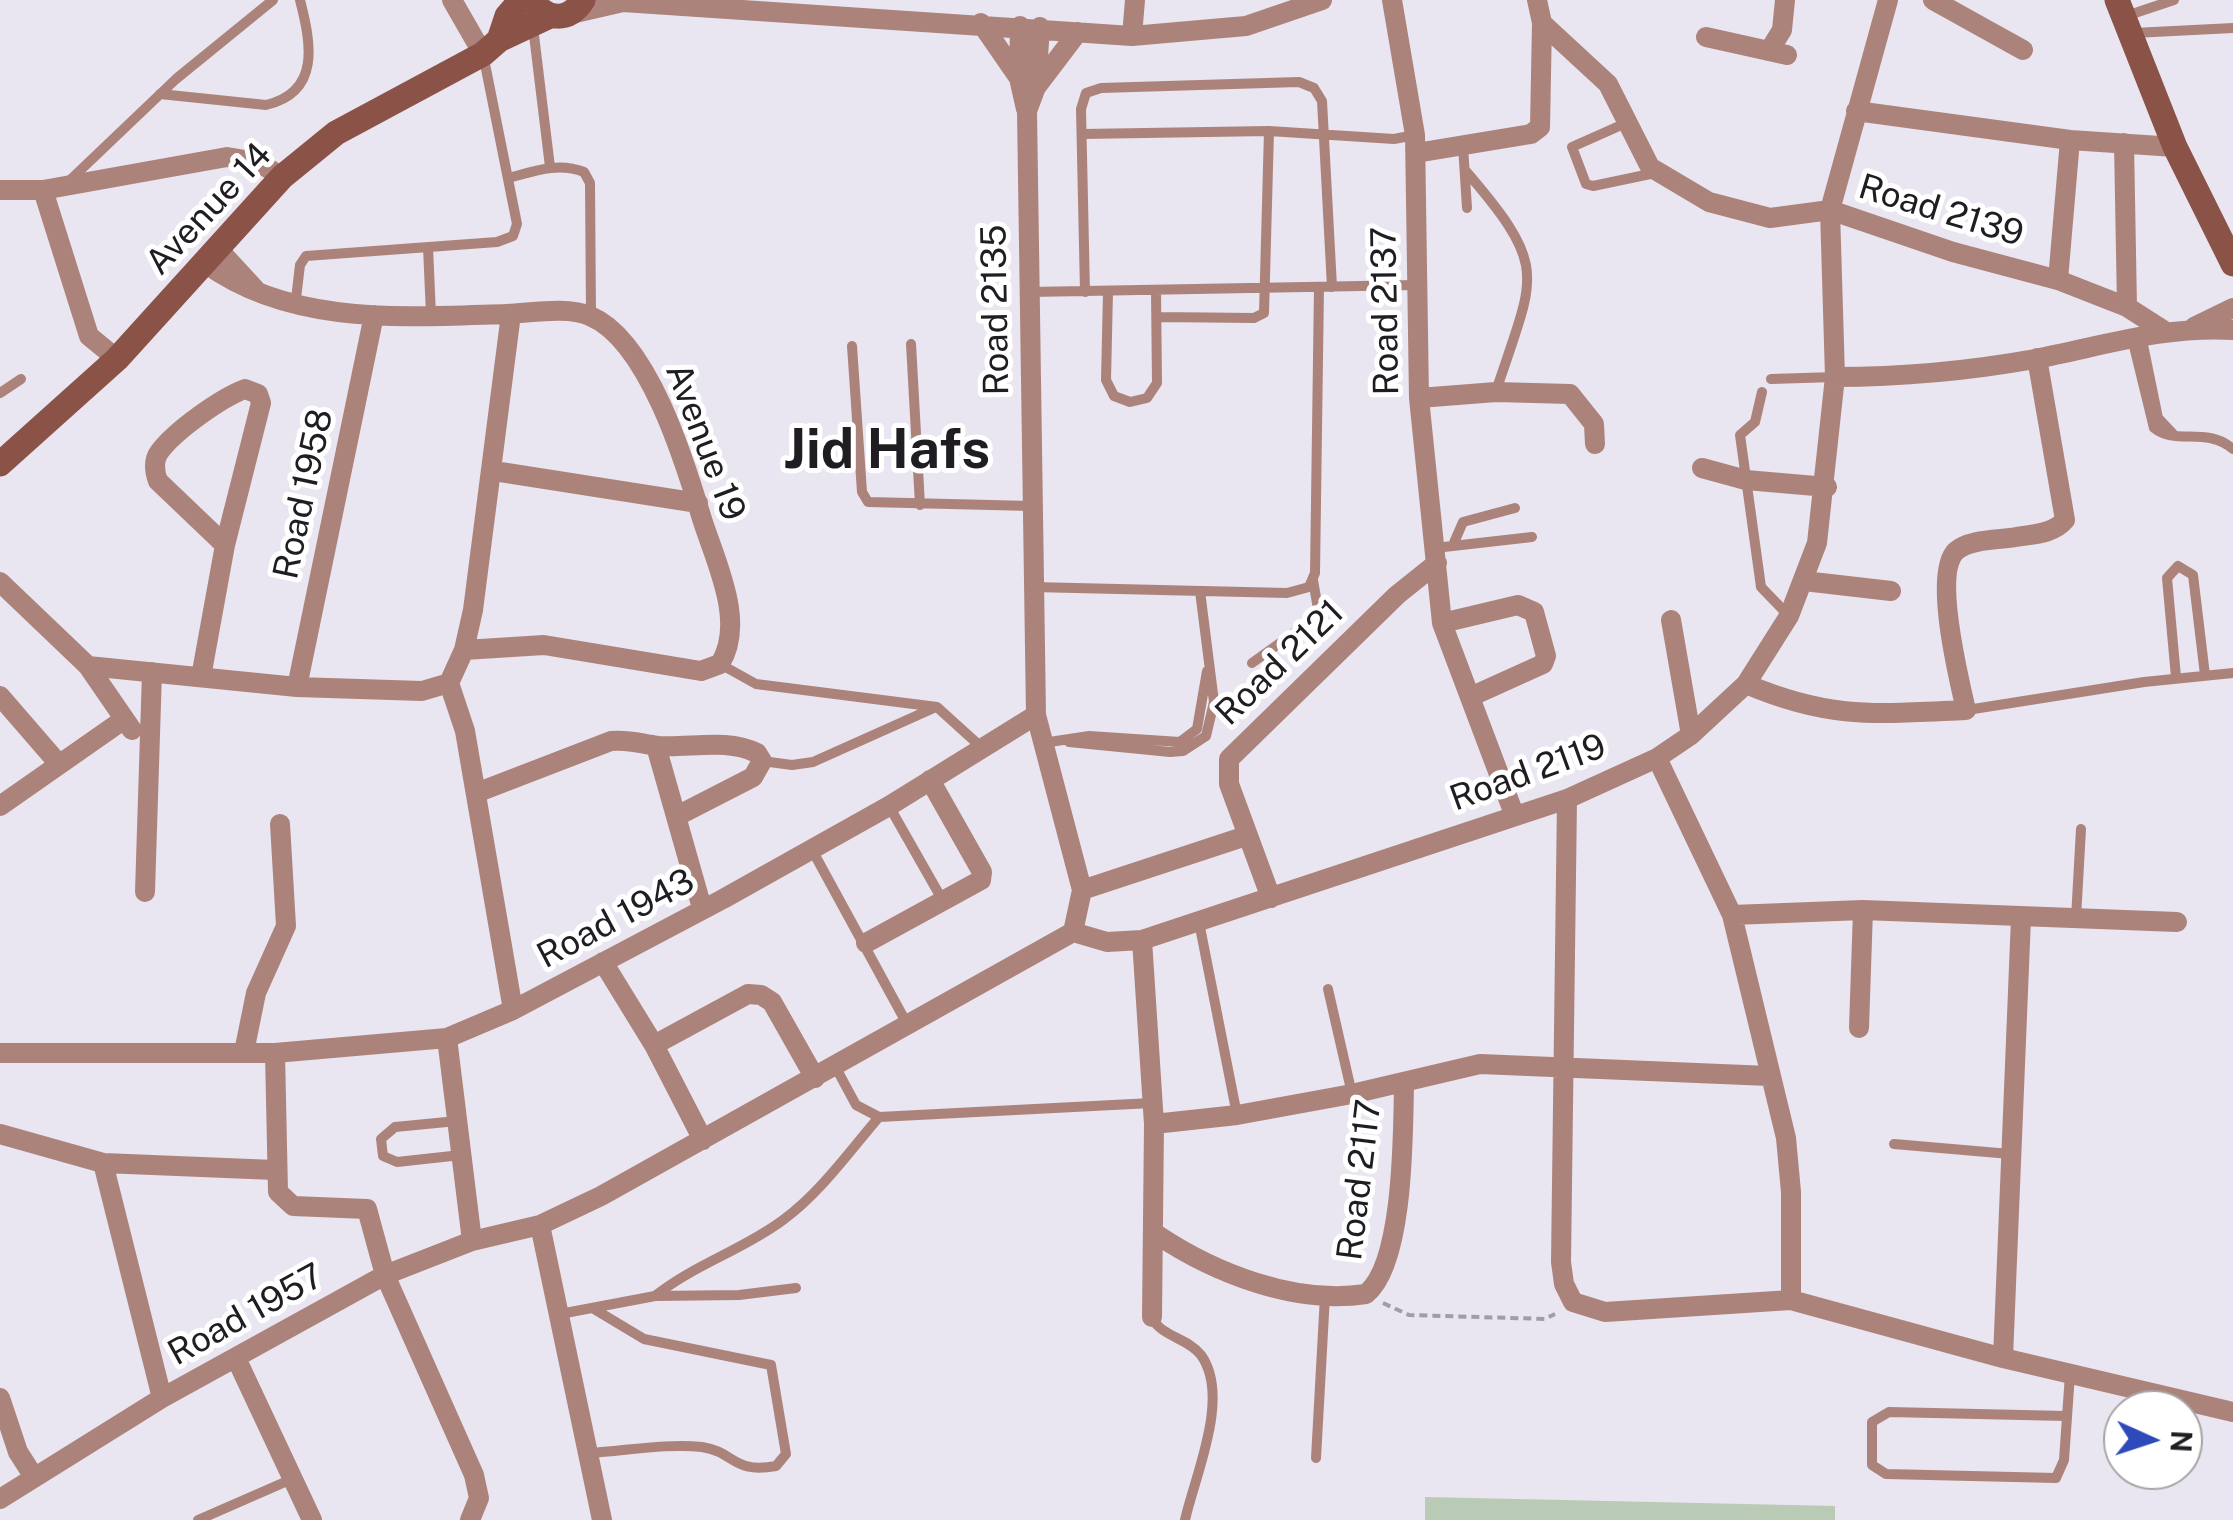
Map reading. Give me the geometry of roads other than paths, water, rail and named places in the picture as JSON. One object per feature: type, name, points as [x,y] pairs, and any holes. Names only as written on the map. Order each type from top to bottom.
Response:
[{"type":"street","points":[[452,0],[491,47],[521,0]]},
{"type":"street","points":[[1132,36],[1134,0]]},
{"type":"street","points":[[554,11],[621,1],[1030,26],[1132,36],[1246,26],[1322,0]]},
{"type":"street","name":"Road 2137","points":[[1392,0],[1416,144],[1419,398],[1442,552],[1442,623],[1514,814]]},
{"type":"street","points":[[1416,144],[1463,146],[1531,134],[1540,126],[1542,23],[1537,0]]},
{"type":"street","points":[[1706,37],[1778,53],[1785,0]]},
{"type":"street","name":"Road 2119","points":[[1073,932],[1107,942],[1142,940],[1567,799],[1657,758],[1691,735],[1746,684],[1789,616],[1818,543],[1836,377],[1830,210],[1888,0]]},
{"type":"street","points":[[1934,0],[2023,50]]},
{"type":"street","name":"Avenue 14","points":[[0,464],[117,359],[282,177],[336,134],[554,11]]},
{"type":"street","points":[[2124,17],[2176,147],[2233,264]]},
{"type":"street","points":[[982,23],[1028,83]]},
{"type":"street","name":"Road 2139","points":[[1542,23],[1608,84],[1656,172],[1709,202],[1770,218],[1830,210],[1953,252],[2058,280],[2126,307],[2163,330]]},
{"type":"street","points":[[1028,83],[1030,26]]},
{"type":"street","points":[[1028,83],[1078,32]]},
{"type":"street","name":"Road 2135","points":[[1028,83],[1030,506],[1036,715]]},
{"type":"street","points":[[1856,111],[2070,140],[2176,147]]},
{"type":"street","points":[[2058,280],[2070,140]]},
{"type":"street","points":[[2124,143],[2126,307]]},
{"type":"street","points":[[0,190],[53,188],[226,157],[258,162],[282,177]]},
{"type":"street","points":[[53,188],[89,336],[117,359]]},
{"type":"street","points":[[212,257],[255,289],[295,308],[374,315],[591,316]]},
{"type":"street","points":[[2194,327],[2233,308]]},
{"type":"street","points":[[511,314],[494,472],[464,650],[449,683],[462,718],[513,1010]]},
{"type":"street","name":"Road 1958","points":[[297,687],[374,315]]},
{"type":"street","name":"Avenue 19","points":[[591,316],[624,344],[653,384],[698,503],[732,636],[720,664]]},
{"type":"street","points":[[1836,377],[1923,377],[2037,358],[2163,330],[2233,330]]},
{"type":"street","points":[[1746,684],[1816,710],[1888,714],[1966,710],[1947,596],[1950,562],[1956,550],[2050,531],[2065,520],[2037,358]]},
{"type":"street","points":[[201,677],[225,546],[261,403],[258,394],[244,389],[226,396],[158,452],[154,468],[158,481],[225,546]]},
{"type":"street","points":[[1419,398],[1496,392],[1570,394],[1594,424],[1595,444]]},
{"type":"street","points":[[1702,468],[1746,480],[1827,487]]},
{"type":"street","points":[[494,472],[698,503]]},
{"type":"street","name":"Road 2121","points":[[1272,898],[1246,836],[1227,770],[1235,750],[1442,552]]},
{"type":"street","points":[[1804,581],[1891,590]]},
{"type":"street","points":[[0,582],[88,666],[122,720],[146,745]]},
{"type":"street","points":[[1442,623],[1518,606],[1534,612],[1546,656],[1544,664],[1470,696]]},
{"type":"street","points":[[1672,620],[1691,735]]},
{"type":"street","points":[[464,650],[544,645],[701,671],[720,664]]},
{"type":"street","points":[[88,666],[297,687],[422,691],[449,683]]},
{"type":"street","points":[[145,892],[146,745],[152,672]]},
{"type":"street","points":[[0,696],[58,764]]},
{"type":"street","points":[[1036,715],[1082,890],[1073,932]]},
{"type":"street","name":"Road 1943","points":[[0,1053],[275,1053],[447,1038],[513,1010],[889,806],[980,746],[1036,715]]},
{"type":"street","points":[[0,806],[122,720]]},
{"type":"street","points":[[476,793],[611,741],[635,738],[656,746],[736,747],[751,750],[762,761],[753,777],[679,815]]},
{"type":"street","points":[[656,746],[679,815],[702,908]]},
{"type":"street","points":[[1657,758],[1732,916],[1786,1138],[1790,1174],[1790,1300]]},
{"type":"street","points":[[866,943],[981,880],[982,872],[930,780]]},
{"type":"street","points":[[1567,799],[1566,1064],[1560,1262],[1573,1302],[1605,1312],[1790,1300],[2003,1358],[2233,1412]]},
{"type":"street","points":[[244,1052],[256,993],[286,926],[280,824]]},
{"type":"street","points":[[1082,890],[1246,836]]},
{"type":"street","points":[[1732,916],[1863,910],[2177,922]]},
{"type":"street","points":[[1859,1028],[1863,910]]},
{"type":"street","points":[[2003,1358],[2022,918]]},
{"type":"street","name":"Road 1957","points":[[0,1500],[162,1398],[385,1275],[472,1241],[540,1225],[816,1078],[906,1022],[1073,932]]},
{"type":"street","points":[[1142,940],[1154,1113],[1156,1234],[1152,1317]]},
{"type":"street","points":[[603,962],[654,1044],[703,1140]]},
{"type":"street","points":[[654,1044],[748,994],[761,994],[772,1002],[816,1078]]},
{"type":"street","points":[[447,1038],[472,1241]]},
{"type":"street","points":[[275,1053],[278,1192],[293,1206],[368,1209],[385,1275],[474,1476],[479,1498],[470,1520]]},
{"type":"street","name":"Road 2117","points":[[1154,1113],[1237,1115],[1404,1084],[1480,1064],[1566,1064],[1769,1076]]},
{"type":"street","name":"Road 2117","points":[[1156,1234],[1184,1252],[1253,1280],[1325,1295],[1366,1294],[1383,1276],[1389,1253],[1403,1139],[1404,1084]]},
{"type":"street","points":[[0,1134],[103,1163],[275,1170]]},
{"type":"street","points":[[103,1163],[162,1398]]},
{"type":"street","points":[[540,1225],[602,1520]]},
{"type":"street","points":[[236,1358],[312,1520]]},
{"type":"street","points":[[0,1398],[18,1452],[34,1477]]},
{"type":"lane","points":[[53,188],[273,0]]},
{"type":"lane","points":[[160,94],[266,105],[282,102],[307,78],[311,42],[300,0]]},
{"type":"lane","points":[[2124,17],[2174,0]]},
{"type":"lane","points":[[550,167],[554,11]]},
{"type":"lane","points":[[2124,17],[2233,28]]},
{"type":"lane","points":[[295,308],[300,266],[306,256],[497,242],[513,236],[517,224],[491,47]]},
{"type":"lane","points":[[1086,292],[1081,103],[1090,90],[1299,82],[1319,93],[1325,134],[1332,287]]},
{"type":"lane","points":[[1626,123],[1572,146],[1586,184],[1593,186],[1656,172]]},
{"type":"lane","points":[[1083,134],[1270,132],[1394,139],[1416,144]]},
{"type":"lane","points":[[1158,317],[1260,317],[1266,307],[1270,132]]},
{"type":"lane","points":[[1463,146],[1467,208]]},
{"type":"lane","points":[[509,178],[550,167],[568,166],[584,172],[590,183],[591,316]]},
{"type":"lane","points":[[1465,170],[1512,225],[1528,273],[1529,292],[1496,392]]},
{"type":"lane","points":[[428,247],[431,316]]},
{"type":"lane","points":[[1029,292],[1416,285]]},
{"type":"lane","points":[[1252,663],[1319,615],[1314,580],[1320,287]]},
{"type":"lane","points":[[1108,292],[1106,380],[1114,396],[1139,401],[1154,392],[1156,291]]},
{"type":"lane","points":[[2136,336],[2158,418],[2175,435],[2203,435],[2222,440],[2233,449]]},
{"type":"lane","points":[[911,344],[920,505]]},
{"type":"lane","points":[[852,346],[864,498],[873,504],[1030,506]]},
{"type":"lane","points":[[1770,379],[1836,377]]},
{"type":"lane","points":[[0,392],[21,378]]},
{"type":"lane","points":[[1762,392],[1754,422],[1740,434],[1761,586],[1789,616]]},
{"type":"lane","points":[[1442,552],[1462,522],[1514,508]]},
{"type":"lane","points":[[1442,552],[1532,537]]},
{"type":"lane","points":[[2176,677],[2167,578],[2178,566],[2193,574],[2204,675]]},
{"type":"lane","points":[[1032,588],[1295,593],[1314,580]]},
{"type":"lane","points":[[1044,743],[1170,752],[1195,745],[1211,724],[1214,702],[1200,591]]},
{"type":"lane","points":[[720,664],[756,684],[937,707],[980,746]]},
{"type":"lane","points":[[1966,710],[2176,677],[2233,673]]},
{"type":"lane","points":[[762,761],[792,765],[813,762],[937,707]]},
{"type":"lane","points":[[889,806],[944,902]]},
{"type":"lane","points":[[2076,919],[2081,829]]},
{"type":"lane","points":[[811,847],[906,1022]]},
{"type":"lane","points":[[1199,922],[1237,1115]]},
{"type":"lane","points":[[1328,989],[1352,1094]]},
{"type":"lane","points":[[836,1066],[856,1105],[879,1117],[1154,1113]]},
{"type":"lane","points":[[655,1296],[679,1276],[791,1214],[879,1117]]},
{"type":"lane","points":[[456,1121],[395,1127],[381,1138],[383,1156],[397,1162],[460,1155]]},
{"type":"lane","points":[[1894,1144],[2012,1154]]},
{"type":"lane","points":[[560,1314],[655,1296],[739,1295],[796,1288]]},
{"type":"lane","points":[[1316,1458],[1325,1295]]},
{"type":"lane","points":[[590,1453],[703,1448],[739,1467],[757,1470],[776,1466],[786,1454],[771,1365],[644,1340],[594,1309]]},
{"type":"lane","points":[[1152,1317],[1159,1328],[1196,1349],[1212,1384],[1198,1482],[1184,1520]]},
{"type":"lane","points":[[2066,1416],[1888,1412],[1872,1422],[1872,1465],[1886,1474],[2050,1481],[2062,1472],[2070,1374]]},
{"type":"lane","points":[[198,1520],[294,1478]]},
{"type":"district","name":"Jid Hafs","points":[[887,451]]}]
